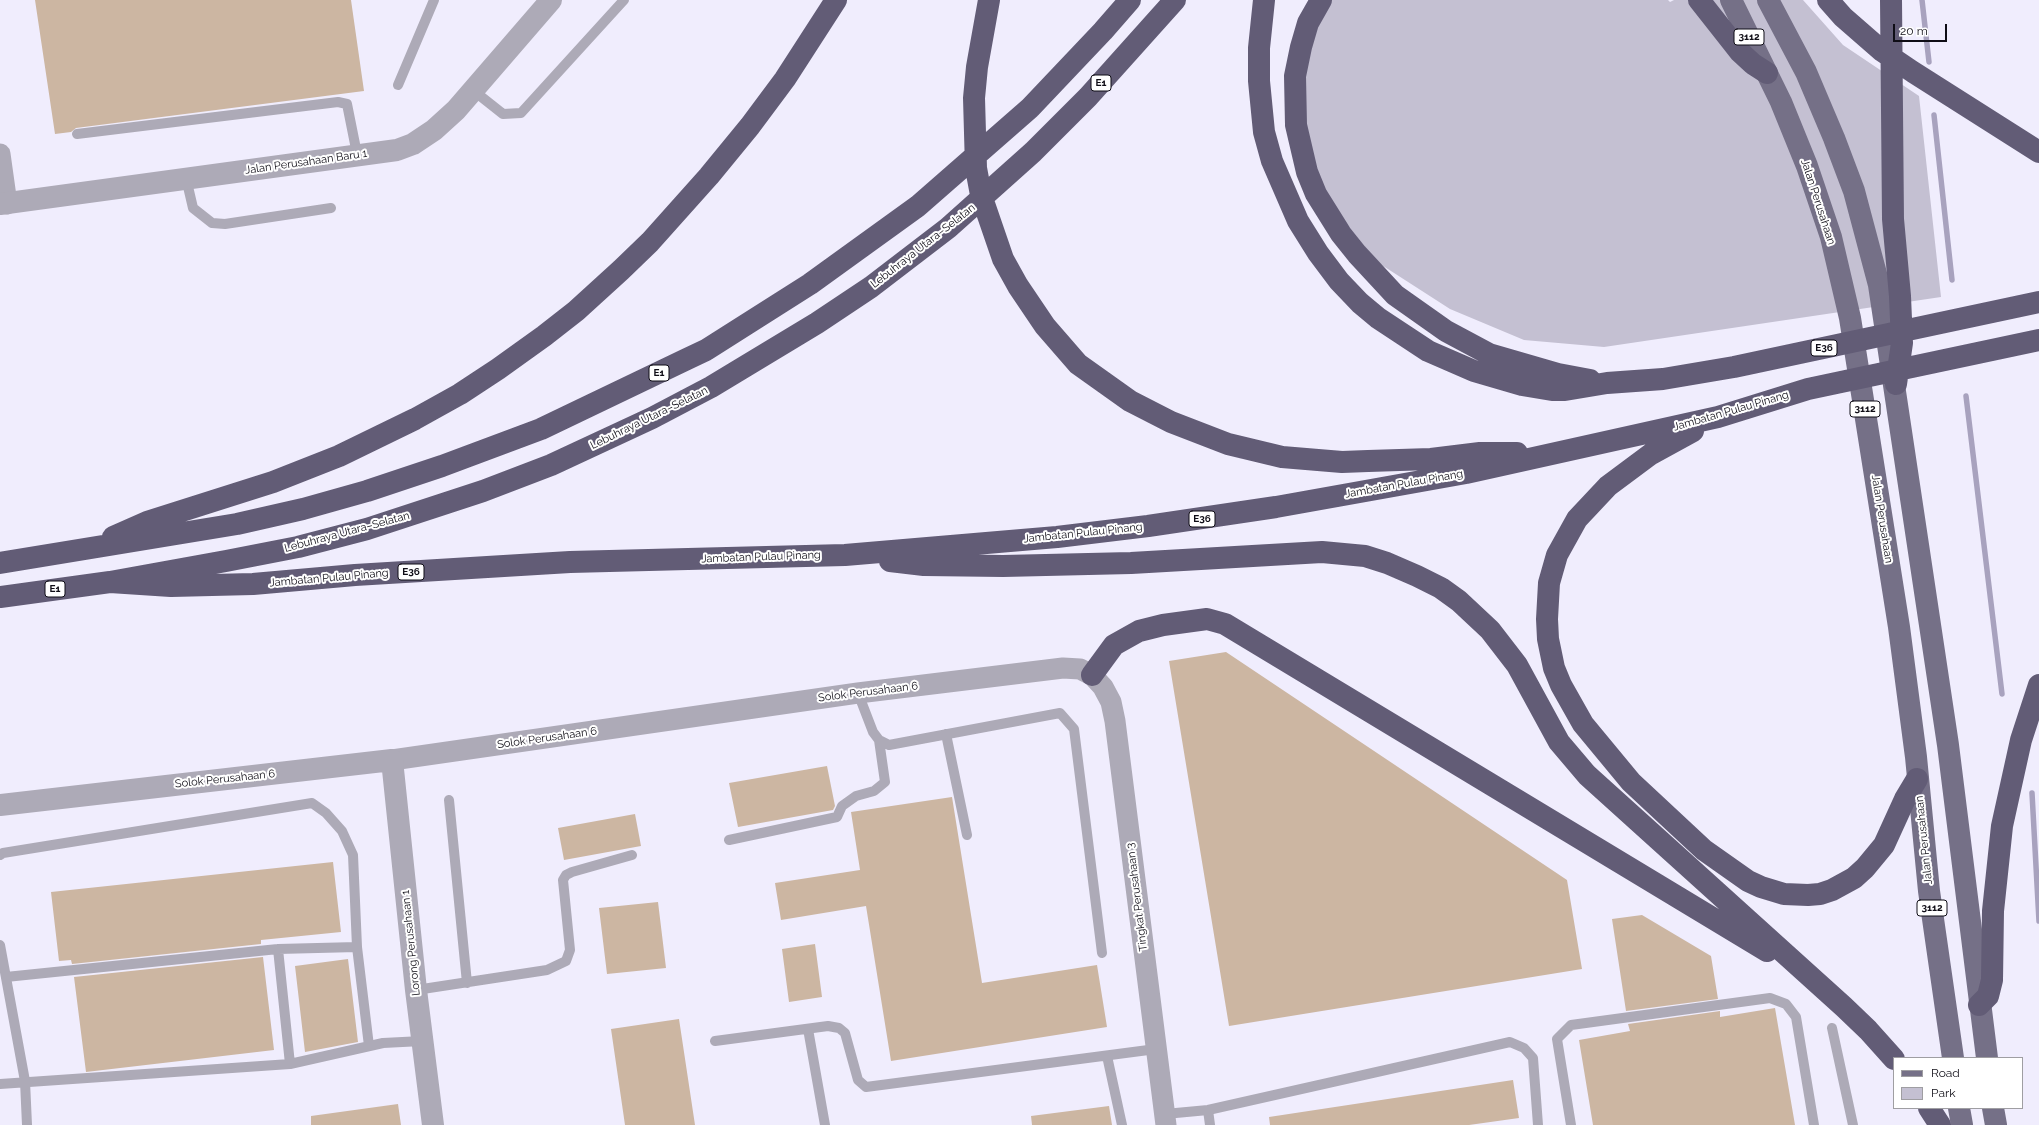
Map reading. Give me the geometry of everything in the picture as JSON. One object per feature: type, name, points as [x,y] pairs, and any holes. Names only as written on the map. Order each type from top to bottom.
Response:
[{"type":"highway","points":[[84,550],[147,522],[308,470],[346,453],[415,419],[460,394],[539,340],[576,311],[621,270],[655,236],[709,176],[750,126],[780,85],[836,0]]},
{"type":"highway","points":[[990,0],[977,67],[974,98],[976,168],[987,216],[1004,259],[1018,286],[1061,346],[1096,378],[1130,401],[1191,431],[1228,444],[1282,457],[1342,462],[1430,460],[1480,453],[1554,455]]},
{"type":"highway","name":"E1","points":[[0,563],[237,524],[303,509],[367,491],[442,466],[542,429],[706,350],[822,276],[918,206],[1030,108],[1098,37],[1130,0]]},
{"type":"highway","name":"Lebuhraya Utara–Selatan","points":[[0,597],[110,582],[298,547],[420,512],[551,465],[652,418],[711,387],[764,356],[871,287],[948,228],[1033,152],[1088,97],[1175,0]]},
{"type":"highway","points":[[1264,0],[1260,41],[1259,81],[1264,132],[1272,161],[1298,221],[1318,253],[1339,281],[1360,303],[1405,337],[1428,351],[1474,371],[1522,385],[1552,390],[1565,390],[1606,383]]},
{"type":"highway","points":[[1321,0],[1308,23],[1295,76],[1296,125],[1307,172],[1316,194],[1341,234],[1357,254],[1395,295],[1423,316],[1468,344],[1489,354],[1558,374],[1606,383]]},
{"type":"highway","points":[[1699,0],[1740,52],[1753,64],[1767,73]]},
{"type":"highway","points":[[1828,0],[1843,17],[1882,51],[2039,152]]},
{"type":"highway","points":[[1891,0],[1893,219],[1900,296],[1902,343],[1896,386]]},
{"type":"highway","name":"E36","points":[[1606,383],[1663,379],[1713,371],[2039,302]]},
{"type":"highway","name":"Jambatan Pulau Pinang","points":[[110,582],[172,586],[253,584],[355,575],[570,562],[845,555],[1057,537],[1212,518],[1451,476],[1554,455],[1718,417],[1808,389],[2039,340]]},
{"type":"highway","points":[[1718,417],[1651,454],[1622,474],[1585,510],[1562,543],[1549,582],[1547,619],[1548,639],[1554,668],[1570,702],[1583,724],[1613,762],[1660,810],[1704,850],[1736,873],[1761,887],[1772,891],[1796,895],[1820,894],[1832,890],[1854,878],[1865,868],[1884,845],[1905,799],[1917,779]]},
{"type":"highway","points":[[845,555],[924,565],[1003,566],[1131,563],[1330,553],[1365,556],[1411,573],[1442,588],[1475,614],[1505,648],[1517,665],[1549,725],[1573,760],[1587,775],[1868,1030],[1893,1058]]},
{"type":"highway","points":[[1092,675],[1114,645],[1139,631],[1163,625],[1208,619],[1226,624],[1767,951],[1796,964]]},
{"type":"highway","points":[[1979,1005],[1988,996],[1992,988],[1993,903],[2002,826],[2021,740],[2039,685]]},
{"type":"highway","points":[[1931,1109],[1940,1125]]},
{"type":"main road","name":"Jalan Perusahaan","points":[[1731,0],[1767,73],[1792,129],[1820,200],[1850,318],[1899,627],[1916,757],[1917,779],[1930,890],[1953,1057]]},
{"type":"main road","points":[[1768,0],[1821,106],[1854,191],[1878,279],[1896,386],[1948,745],[1979,1005],[1987,1057]]},
{"type":"main road","points":[[1959,1109],[1962,1125]]},
{"type":"main road","points":[[1993,1109],[1996,1125]]},
{"type":"street","name":"Jalan Perusahaan Baru 1","points":[[4,204],[357,154],[397,150],[413,144],[434,130],[474,90],[551,0]]},
{"type":"street","points":[[0,154],[4,204]]},
{"type":"street","name":"Solok Perusahaan 6","points":[[0,805],[392,760],[858,693],[1063,668],[1080,669],[1092,675]]},
{"type":"street","name":"Tingkat Perusahaan 3","points":[[1092,675],[1103,687],[1111,702],[1115,721],[1165,1119]]},
{"type":"street","name":"Lorong Perusahaan 1","points":[[392,760],[416,990],[433,1125]]},
{"type":"lane","points":[[398,85],[434,0]]},
{"type":"lane","points":[[474,90],[503,114],[521,113],[624,0]]},
{"type":"lane","points":[[77,134],[338,102],[347,104],[357,154]]},
{"type":"lane","points":[[186,178],[193,208],[212,223],[225,224],[331,208]]},
{"type":"lane","points":[[858,693],[873,732],[879,740],[890,745],[1060,713],[1074,729],[1102,953]]},
{"type":"lane","points":[[946,734],[967,835]]},
{"type":"lane","points":[[729,840],[837,817],[842,806],[856,796],[874,791],[885,782],[879,740]]},
{"type":"lane","points":[[449,800],[468,983]]},
{"type":"lane","points":[[0,855],[11,851],[312,803],[326,813],[342,831],[352,855],[357,947],[369,1046]]},
{"type":"lane","points":[[416,990],[547,970],[566,961],[570,950],[563,880],[566,875],[632,855]]},
{"type":"lane","points":[[0,945],[26,1081],[27,1125]]},
{"type":"lane","points":[[6,977],[278,949],[357,947]]},
{"type":"lane","points":[[278,949],[290,1064]]},
{"type":"lane","points":[[1571,1125],[1557,1039],[1570,1025],[1770,998],[1786,1004],[1796,1018],[1814,1125]]},
{"type":"lane","points":[[715,1041],[828,1026],[839,1028],[845,1033],[858,1080],[866,1087],[1156,1049]]},
{"type":"lane","points":[[1832,1028],[1853,1125]]},
{"type":"lane","points":[[808,1029],[825,1125]]},
{"type":"lane","points":[[0,1084],[26,1081],[290,1064],[383,1043],[422,1041]]},
{"type":"lane","points":[[1165,1119],[1510,1042],[1524,1048],[1533,1058],[1538,1125]]},
{"type":"lane","points":[[1107,1056],[1122,1125]]},
{"type":"lane","points":[[1208,1110],[1210,1125]]},
{"type":"green space","points":[[1331,0],[1668,0],[1670,2],[1674,0],[1803,0],[1843,45],[1919,96],[1941,297],[1604,347],[1524,340],[1450,309],[1377,262],[1320,190],[1300,99],[1307,53],[1324,10]]},
{"type":"building","points":[[35,0],[351,0],[364,91],[76,128],[71,132],[55,134]]},
{"type":"building","points":[[1226,652],[1567,880],[1582,969],[1229,1026],[1169,661]]},
{"type":"building","points":[[827,766],[835,806],[833,810],[738,827],[729,783]]},
{"type":"building","points":[[952,797],[982,983],[1097,965],[1107,1027],[891,1061],[866,906],[781,920],[775,883],[860,870],[851,812]]},
{"type":"building","points":[[635,814],[641,846],[564,860],[558,828]]},
{"type":"building","points":[[333,862],[341,932],[261,940],[261,944],[72,964],[71,960],[59,961],[51,892]]},
{"type":"building","points":[[658,902],[666,968],[607,974],[599,908]]},
{"type":"building","points":[[1642,915],[1711,956],[1718,999],[1626,1011],[1612,919]]},
{"type":"building","points":[[815,944],[822,997],[789,1002],[782,949]]},
{"type":"building","points":[[263,957],[274,1050],[86,1072],[74,977]]},
{"type":"building","points":[[348,959],[358,1042],[305,1052],[295,966]]},
{"type":"building","points":[[1775,1008],[1795,1125],[1593,1125],[1579,1040],[1630,1031],[1628,1024],[1720,1011],[1720,1017]]},
{"type":"building","points":[[679,1019],[695,1125],[625,1125],[611,1029]]},
{"type":"building","points":[[1513,1080],[1519,1118],[1469,1125],[1270,1125],[1269,1117]]},
{"type":"building","points":[[398,1104],[401,1125],[311,1125],[311,1116]]},
{"type":"building","points":[[1109,1106],[1112,1125],[1032,1125],[1031,1116]]},
{"type":"waterway","points":[[1922,0],[1929,62]]},
{"type":"waterway","points":[[1934,115],[1952,280]]},
{"type":"waterway","points":[[1966,396],[2002,694]]},
{"type":"waterway","points":[[2032,793],[2039,921]]}]
